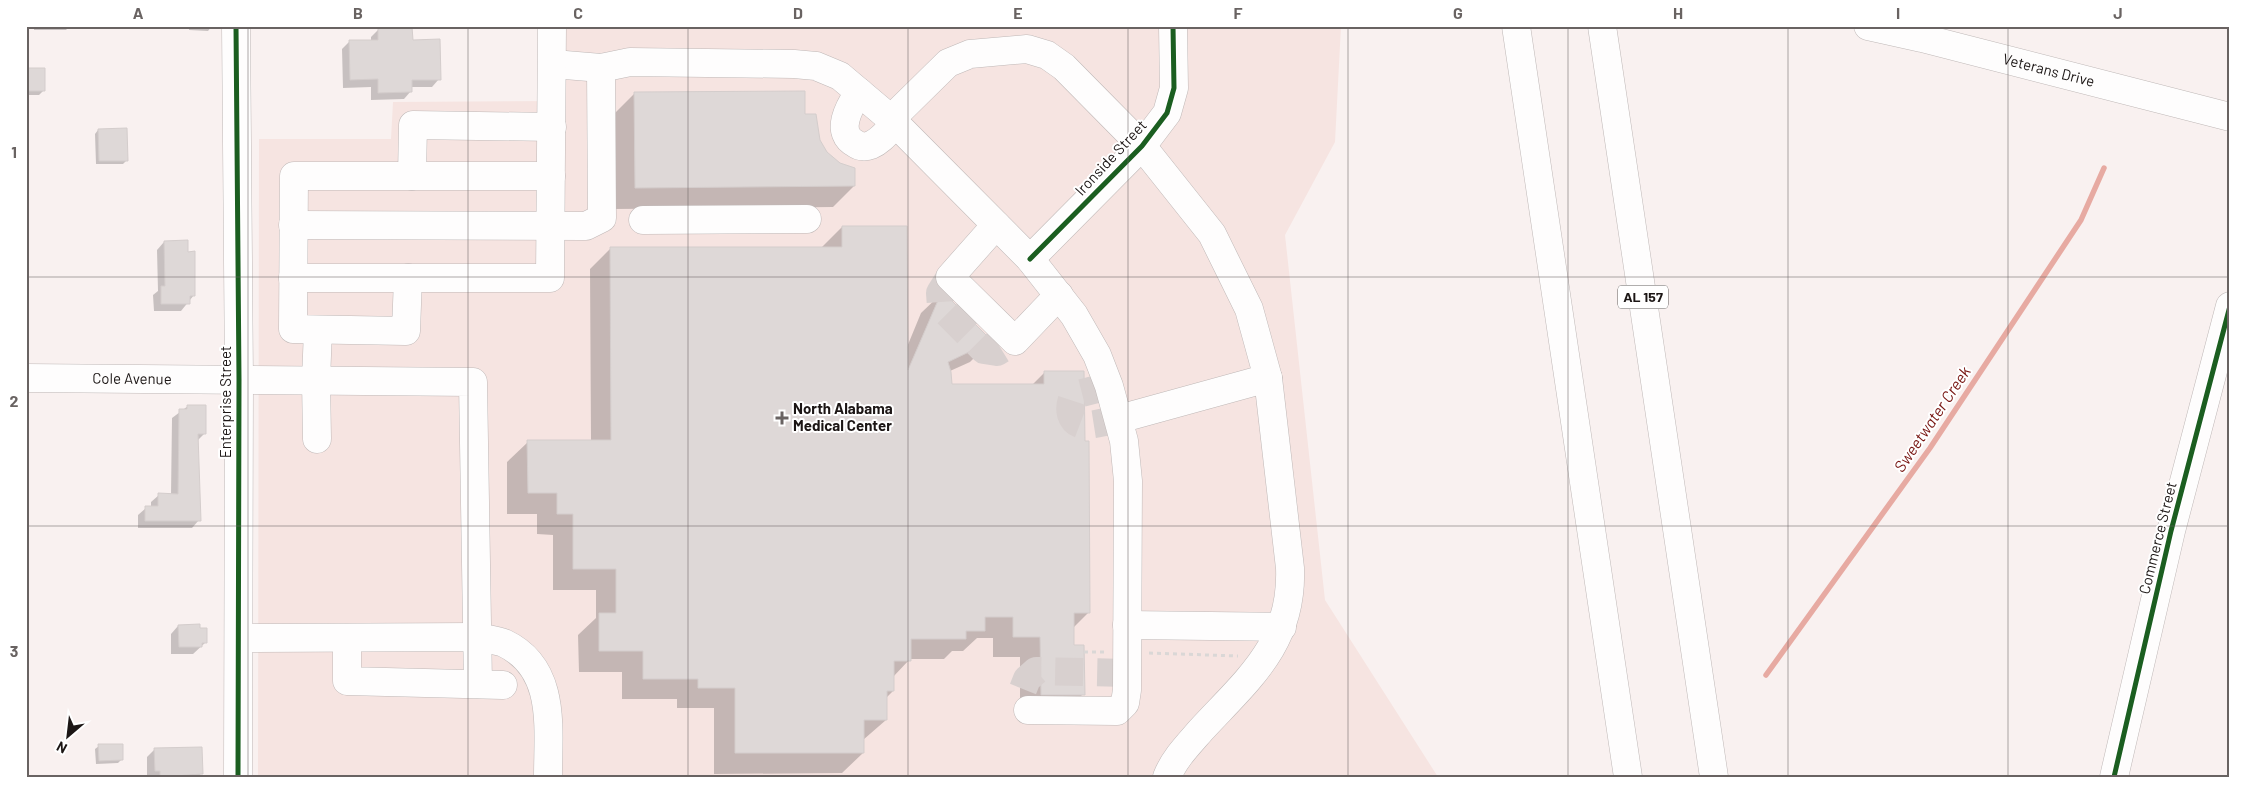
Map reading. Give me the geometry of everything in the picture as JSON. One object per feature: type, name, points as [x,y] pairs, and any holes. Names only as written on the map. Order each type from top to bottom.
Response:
[{"type":"main road","name":"Enterprise Street","points":[[236,26],[239,379],[238,777]]},
{"type":"main road","points":[[293,278],[550,278],[552,26]]},
{"type":"main road","name":"Ironside Street","points":[[1030,259],[1142,146],[1167,113],[1174,88],[1173,26]]},
{"type":"main road","points":[[1516,26],[1628,777]]},
{"type":"main road","name":"AL 157","points":[[1602,26],[1714,777]]},
{"type":"main road","name":"Veterans Drive","points":[[1868,26],[2230,117]]},
{"type":"main road","points":[[859,92],[845,118],[845,133],[851,142],[860,147],[871,145],[948,63],[970,54],[1027,50],[1047,55],[1064,66],[1142,146],[1212,234],[1249,309],[1268,378],[1291,591],[1282,627],[1260,665],[1181,753],[1167,777]]},
{"type":"main road","points":[[553,64],[601,68],[630,62],[794,64],[816,66],[840,76],[893,121],[1030,259],[1074,314],[1097,355],[1119,420],[1124,441],[1128,480],[1127,690],[1125,703],[1117,711],[1028,710]]},
{"type":"main road","points":[[601,68],[602,218]]},
{"type":"main road","points":[[412,176],[413,125],[552,126]]},
{"type":"main road","points":[[408,278],[406,331],[293,329],[294,176],[552,176]]},
{"type":"main road","points":[[602,218],[616,225],[631,226],[643,220],[807,219]]},
{"type":"main road","points":[[294,225],[551,227],[586,226],[602,218]]},
{"type":"main road","points":[[996,225],[950,277],[1015,340],[1059,295]]},
{"type":"main road","name":"Commerce Street","points":[[2114,777],[2171,531],[2230,306]]},
{"type":"main road","points":[[317,438],[316,380],[318,330]]},
{"type":"main road","name":"Cole Avenue","points":[[26,378],[473,382],[477,638]]},
{"type":"main road","points":[[1119,420],[1268,378]]},
{"type":"main road","points":[[1127,638],[1282,627]]},
{"type":"main road","points":[[239,638],[477,638],[503,643],[525,657],[541,683],[548,706],[548,777]]},
{"type":"main road","points":[[347,638],[347,681],[490,684],[477,638]]},
{"type":"path","points":[[1084,652],[1127,638],[1250,656],[1260,665]]},
{"type":"shaded area","name":"North Alabama Medical Center","points":[[564,26],[1341,26],[1335,142],[1285,235],[1325,600],[1438,777],[258,777],[259,139],[391,139],[393,102],[564,101]]},
{"type":"building","points":[[412,27],[413,40],[440,39],[441,80],[412,80],[412,92],[378,93],[378,79],[350,80],[349,40],[378,40],[378,28]]},
{"type":"building","points":[[26,68],[45,68],[45,91],[26,91]]},
{"type":"building","points":[[805,91],[805,114],[816,114],[820,140],[827,152],[840,163],[855,168],[855,186],[635,188],[634,92]]},
{"type":"building","points":[[127,128],[128,161],[99,161],[98,129]]},
{"type":"building","points":[[842,226],[907,226],[908,370],[942,291],[992,341],[948,362],[952,384],[1044,384],[1044,371],[1084,371],[1085,441],[1089,441],[1090,613],[1074,613],[1074,645],[1084,645],[1085,695],[1041,695],[1040,637],[1013,637],[1013,617],[985,617],[985,631],[966,631],[966,639],[911,639],[911,661],[894,661],[894,691],[887,691],[887,720],[864,720],[864,753],[735,753],[735,688],[698,688],[698,679],[643,679],[643,651],[599,651],[599,613],[616,613],[616,569],[573,569],[573,514],[557,514],[557,493],[528,493],[527,440],[611,440],[610,247],[842,247]]},
{"type":"building","points":[[188,240],[188,252],[195,251],[195,296],[190,296],[190,304],[161,304],[161,286],[165,286],[164,241]]},
{"type":"building","points":[[187,405],[206,405],[206,434],[198,434],[201,521],[145,521],[145,506],[158,506],[158,493],[178,494],[179,409],[187,409]]},
{"type":"building","points":[[200,624],[200,628],[207,628],[207,643],[202,643],[202,647],[179,647],[178,625]]},
{"type":"building","points":[[98,744],[123,744],[123,760],[99,761]]},
{"type":"building","points":[[202,747],[203,774],[160,777],[160,771],[155,771],[154,748]]},
{"type":"waterway","name":"Sweetwater Creek","points":[[1766,675],[1930,448],[2081,220],[2104,168]]},
{"type":"tunnel","points":[[950,277],[940,293],[941,307],[984,350],[997,352],[1015,341]]},
{"type":"tunnel","points":[[1109,386],[1074,395],[1070,408],[1072,417],[1083,425],[1119,419]]},
{"type":"tunnel","points":[[1023,689],[1027,679],[1036,671],[1127,673]]},
{"type":"cycle path","points":[[236,26],[239,379],[238,777]]},
{"type":"cycle path","points":[[1030,259],[1142,146],[1167,113],[1174,88],[1173,26]]},
{"type":"cycle path","points":[[2114,777],[2171,531],[2230,306]]},
{"type":"place","name":"North Alabama Medical Center","points":[[782,418]]}]
